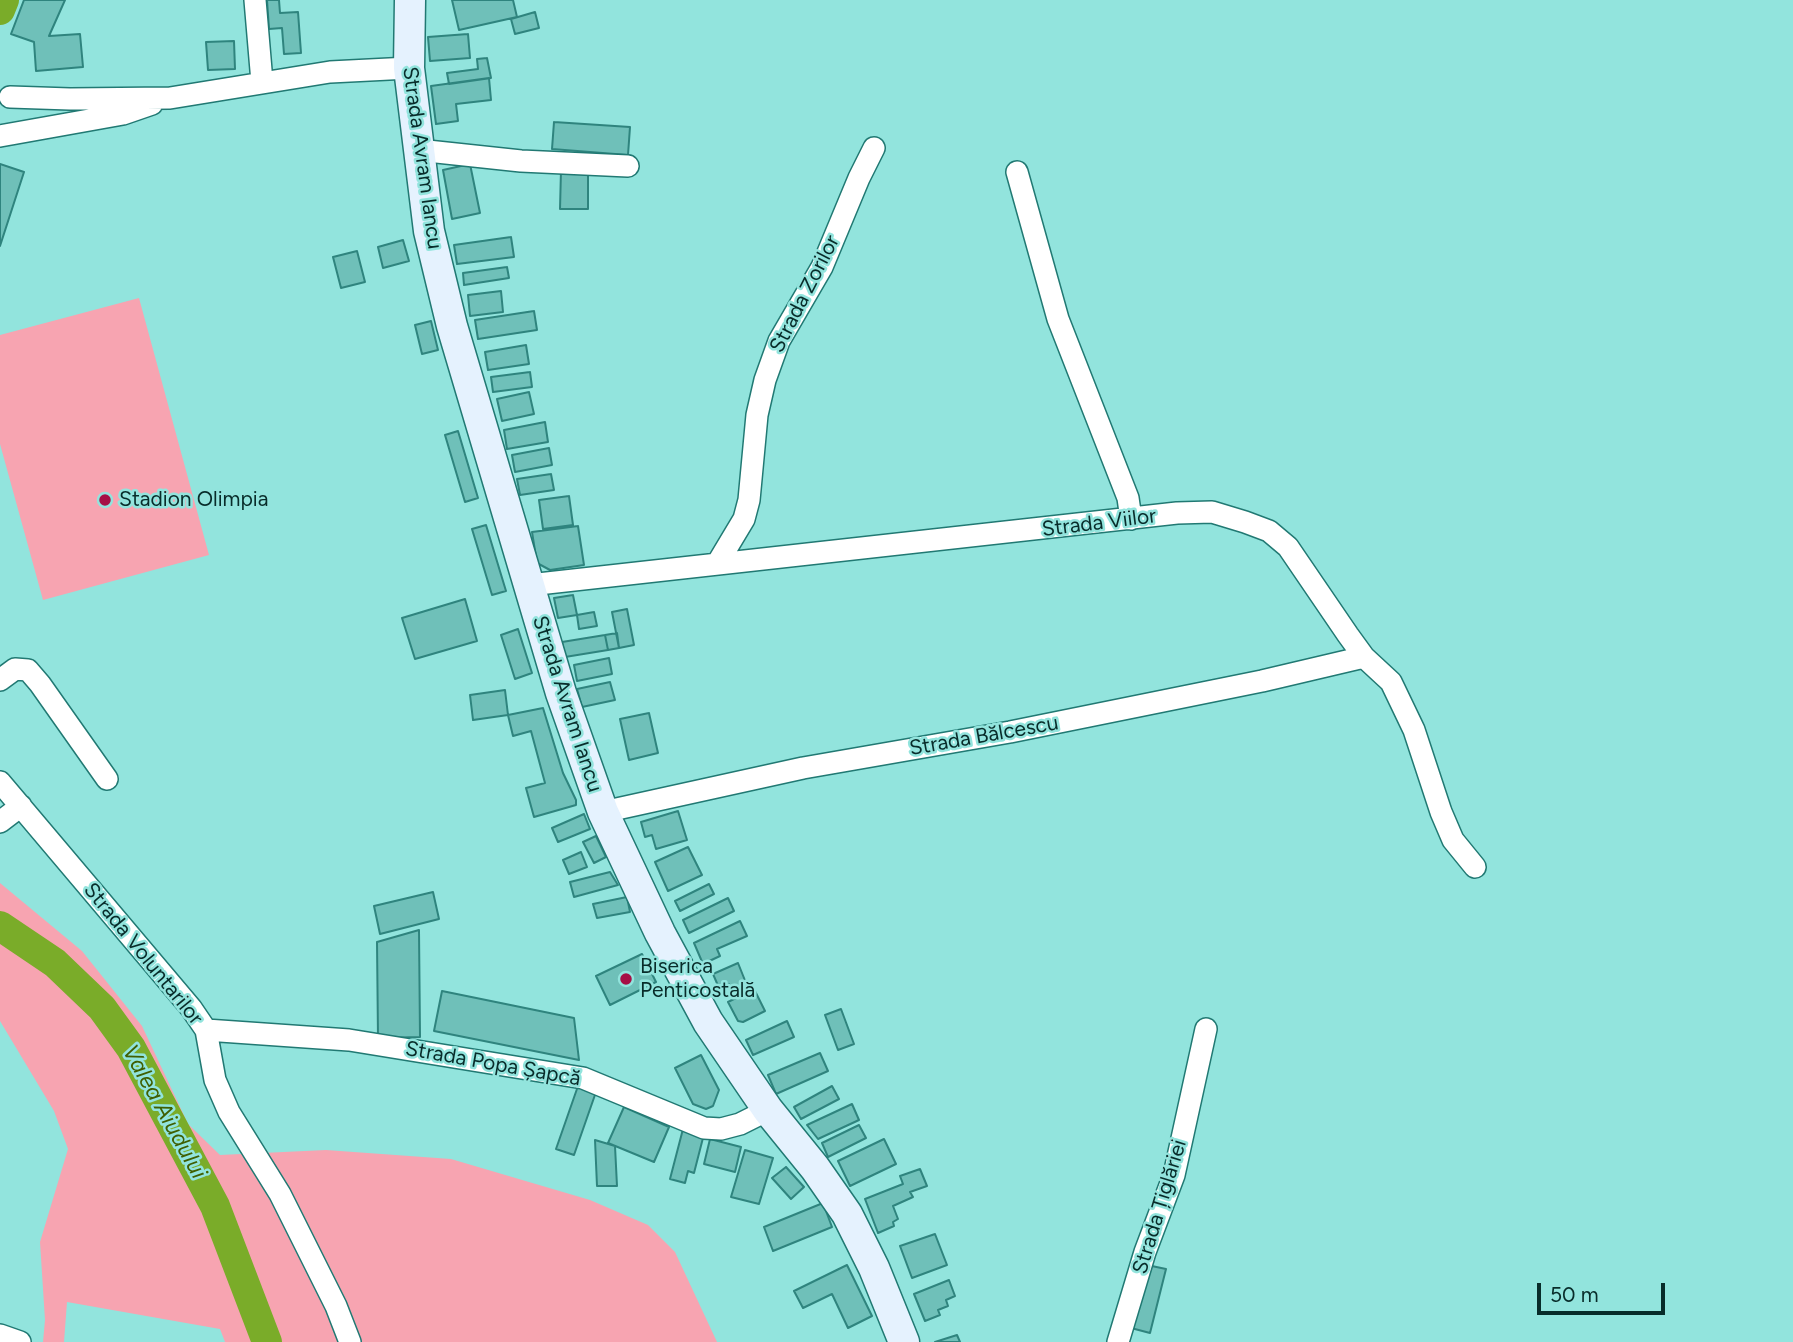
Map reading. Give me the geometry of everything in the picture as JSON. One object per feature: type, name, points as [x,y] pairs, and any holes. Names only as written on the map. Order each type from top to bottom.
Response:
[{"type":"main road","name":"Strada Avram Iancu","points":[[410,0],[408,68],[429,231],[452,326],[561,693],[603,812],[660,933],[708,1022],[768,1110],[815,1168],[847,1214],[874,1268],[904,1342]]},
{"type":"street","points":[[255,0],[262,82]]},
{"type":"street","points":[[0,136],[123,114],[170,98],[262,82],[330,72],[408,68]]},
{"type":"street","points":[[10,97],[170,98]]},
{"type":"street","name":"Strada Zorilor","points":[[717,564],[744,519],[749,500],[757,415],[765,380],[779,341],[822,267],[874,148]]},
{"type":"street","points":[[418,150],[522,161],[628,166]]},
{"type":"street","points":[[1017,172],[1058,319],[1128,498],[1131,519]]},
{"type":"street","name":"Strada Viilor","points":[[529,585],[1177,513],[1212,512],[1269,531],[1288,547],[1364,657],[1391,682],[1414,730],[1453,840],[1475,867]]},
{"type":"street","name":"Strada Bălcescu","points":[[603,812],[803,768],[1010,732],[1249,684],[1364,657]]},
{"type":"street","points":[[0,680],[15,669],[28,670],[107,779]]},
{"type":"street","name":"Strada Voluntarilor","points":[[0,782],[191,1008],[206,1030],[215,1080],[229,1112],[280,1194],[336,1306],[350,1342]]},
{"type":"street","points":[[0,822],[20,806]]},
{"type":"street","name":"Strada Țiglăriei","points":[[1118,1342],[1145,1252],[1174,1175],[1206,1029]]},
{"type":"street","name":"Strada Popa Șapcă","points":[[206,1030],[349,1040],[583,1079],[704,1128],[720,1129],[740,1124],[768,1110]]},
{"type":"street","points":[[0,1335],[20,1342]]},
{"type":"shaded area","name":"Stadion Olimpia","points":[[139,298],[209,555],[43,600],[0,444],[0,335]]},
{"type":"shaded area","points":[[0,883],[82,951],[142,1026],[188,1124],[220,1155],[326,1150],[451,1159],[590,1200],[648,1225],[675,1252],[717,1342],[225,1342],[220,1329],[67,1302],[64,1342],[43,1342],[45,1320],[40,1242],[68,1149],[54,1111],[0,1021]]},
{"type":"building","points":[[24,0],[65,0],[49,36],[80,34],[83,67],[36,71],[34,42],[11,34]]},
{"type":"building","points":[[267,0],[279,0],[280,13],[298,12],[301,53],[284,54],[282,28],[269,29]]},
{"type":"building","points":[[452,0],[513,0],[517,17],[459,30]]},
{"type":"building","points":[[535,12],[539,28],[515,34],[511,19]]},
{"type":"building","points":[[468,34],[470,58],[430,61],[428,37]]},
{"type":"building","points":[[234,41],[235,69],[208,70],[206,42]]},
{"type":"building","points":[[487,58],[491,78],[449,84],[447,73],[478,69],[477,59]]},
{"type":"building","points":[[489,78],[491,100],[456,104],[458,121],[436,124],[431,86]]},
{"type":"building","points":[[554,122],[630,127],[628,155],[552,149]]},
{"type":"building","points":[[0,164],[24,172],[0,246]]},
{"type":"building","points":[[470,164],[480,213],[452,219],[443,170]]},
{"type":"building","points":[[561,170],[588,171],[588,209],[560,209]]},
{"type":"building","points":[[511,237],[514,257],[457,264],[454,245]]},
{"type":"building","points":[[403,240],[409,261],[383,268],[378,247]]},
{"type":"building","points":[[357,251],[365,282],[341,288],[333,257]]},
{"type":"building","points":[[507,267],[509,278],[464,285],[463,273]]},
{"type":"building","points":[[501,291],[503,312],[470,316],[468,295]]},
{"type":"building","points":[[534,311],[537,330],[478,339],[475,320]]},
{"type":"building","points":[[431,321],[438,350],[422,354],[415,325]]},
{"type":"building","points":[[526,345],[529,364],[488,370],[485,352]]},
{"type":"building","points":[[530,372],[532,387],[493,392],[491,377]]},
{"type":"building","points":[[529,392],[534,414],[502,421],[497,399]]},
{"type":"building","points":[[545,422],[548,442],[507,449],[504,430]]},
{"type":"building","points":[[458,431],[478,498],[465,502],[445,435]]},
{"type":"building","points":[[549,448],[552,465],[515,472],[512,455]]},
{"type":"building","points":[[551,474],[554,490],[520,495],[517,479]]},
{"type":"building","points":[[569,496],[573,525],[543,529],[539,500]]},
{"type":"building","points":[[486,525],[506,591],[492,595],[472,529]]},
{"type":"building","points":[[578,526],[584,565],[550,570],[537,563],[532,532]]},
{"type":"building","points":[[573,595],[577,615],[558,618],[554,598]]},
{"type":"building","points":[[465,599],[477,641],[415,659],[402,618]]},
{"type":"building","points":[[627,609],[634,645],[619,648],[612,612]]},
{"type":"building","points":[[594,612],[597,626],[579,629],[577,615]]},
{"type":"building","points":[[518,629],[532,673],[515,679],[501,635]]},
{"type":"building","points":[[617,633],[619,648],[608,650],[605,635]]},
{"type":"building","points":[[605,635],[608,650],[565,657],[562,642]]},
{"type":"building","points":[[609,658],[612,674],[577,681],[574,665]]},
{"type":"building","points":[[610,682],[615,700],[582,707],[577,689]]},
{"type":"building","points":[[505,690],[508,715],[473,720],[470,695]]},
{"type":"building","points":[[543,708],[576,805],[534,817],[526,788],[545,783],[531,731],[513,736],[508,715]]},
{"type":"building","points":[[649,713],[658,753],[629,760],[620,719]]},
{"type":"building","points":[[678,811],[687,840],[656,849],[652,835],[645,837],[641,822]]},
{"type":"building","points":[[584,814],[590,829],[558,842],[552,828]]},
{"type":"building","points":[[596,836],[606,857],[594,863],[583,842]]},
{"type":"building","points":[[688,847],[702,875],[668,891],[655,862]]},
{"type":"building","points":[[581,852],[587,867],[569,874],[563,860]]},
{"type":"building","points":[[610,872],[618,885],[574,897],[570,882]]},
{"type":"building","points":[[709,884],[714,894],[680,911],[675,901]]},
{"type":"building","points":[[433,892],[439,919],[380,934],[374,906]]},
{"type":"building","points":[[627,897],[630,912],[597,918],[593,904]]},
{"type":"building","points":[[728,898],[734,911],[689,933],[683,920]]},
{"type":"building","points":[[740,921],[747,936],[717,949],[720,956],[703,964],[694,943]]},
{"type":"building","points":[[419,930],[420,1037],[378,1038],[377,942]]},
{"type":"building","name":"Biserica Penticostală","points":[[642,954],[656,982],[610,1005],[596,976]]},
{"type":"building","points":[[738,963],[746,983],[731,990],[729,984],[719,988],[713,974]]},
{"type":"building","points":[[754,989],[765,1011],[743,1022],[738,1021],[728,1002]]},
{"type":"building","points":[[442,991],[574,1018],[579,1060],[434,1031]]},
{"type":"building","points":[[841,1009],[854,1044],[838,1050],[825,1015]]},
{"type":"building","points":[[787,1021],[794,1037],[753,1055],[746,1040]]},
{"type":"building","points":[[820,1053],[828,1071],[776,1094],[768,1075]]},
{"type":"building","points":[[701,1055],[719,1090],[713,1106],[706,1109],[693,1104],[675,1068]]},
{"type":"building","points":[[578,1086],[596,1092],[574,1155],[556,1149]]},
{"type":"building","points":[[832,1086],[839,1099],[801,1119],[794,1107]]},
{"type":"building","points":[[852,1104],[859,1120],[818,1139],[807,1125]]},
{"type":"building","points":[[624,1107],[669,1127],[654,1162],[608,1143]]},
{"type":"building","points":[[859,1125],[866,1138],[828,1157],[822,1143]]},
{"type":"building","points":[[683,1129],[704,1134],[694,1173],[688,1171],[685,1183],[670,1179]]},
{"type":"building","points":[[710,1139],[741,1147],[735,1172],[704,1164]]},
{"type":"building","points":[[884,1139],[896,1164],[850,1186],[838,1161]]},
{"type":"building","points":[[595,1140],[615,1146],[617,1186],[597,1186]]},
{"type":"building","points":[[745,1150],[773,1158],[759,1204],[731,1197]]},
{"type":"building","points":[[786,1167],[804,1187],[791,1199],[772,1178]]},
{"type":"building","points":[[920,1169],[927,1186],[910,1192],[913,1197],[893,1206],[898,1219],[893,1222],[894,1226],[878,1233],[865,1199],[903,1184],[900,1176]]},
{"type":"building","points":[[823,1203],[832,1227],[773,1251],[764,1227]]},
{"type":"building","points":[[935,1234],[947,1265],[912,1278],[900,1246]]},
{"type":"building","points":[[847,1265],[872,1316],[848,1328],[832,1294],[803,1308],[794,1291]]},
{"type":"building","points":[[1147,1265],[1166,1269],[1150,1333],[1131,1328]]},
{"type":"building","points":[[949,1280],[955,1296],[946,1300],[948,1306],[938,1310],[940,1315],[925,1321],[914,1294]]},
{"type":"building","points":[[957,1335],[960,1342],[935,1342]]},
{"type":"waterway","name":"Valea Aiudului","points":[[0,10],[4,0]]},
{"type":"waterway","name":"Valea Aiudului","points":[[0,926],[55,963],[102,1008],[131,1048],[215,1206],[267,1342]]},
{"type":"place","name":"Stadion Olimpia","points":[[105,500]]},
{"type":"place","name":"Biserica Penticostală","points":[[626,979]]}]
